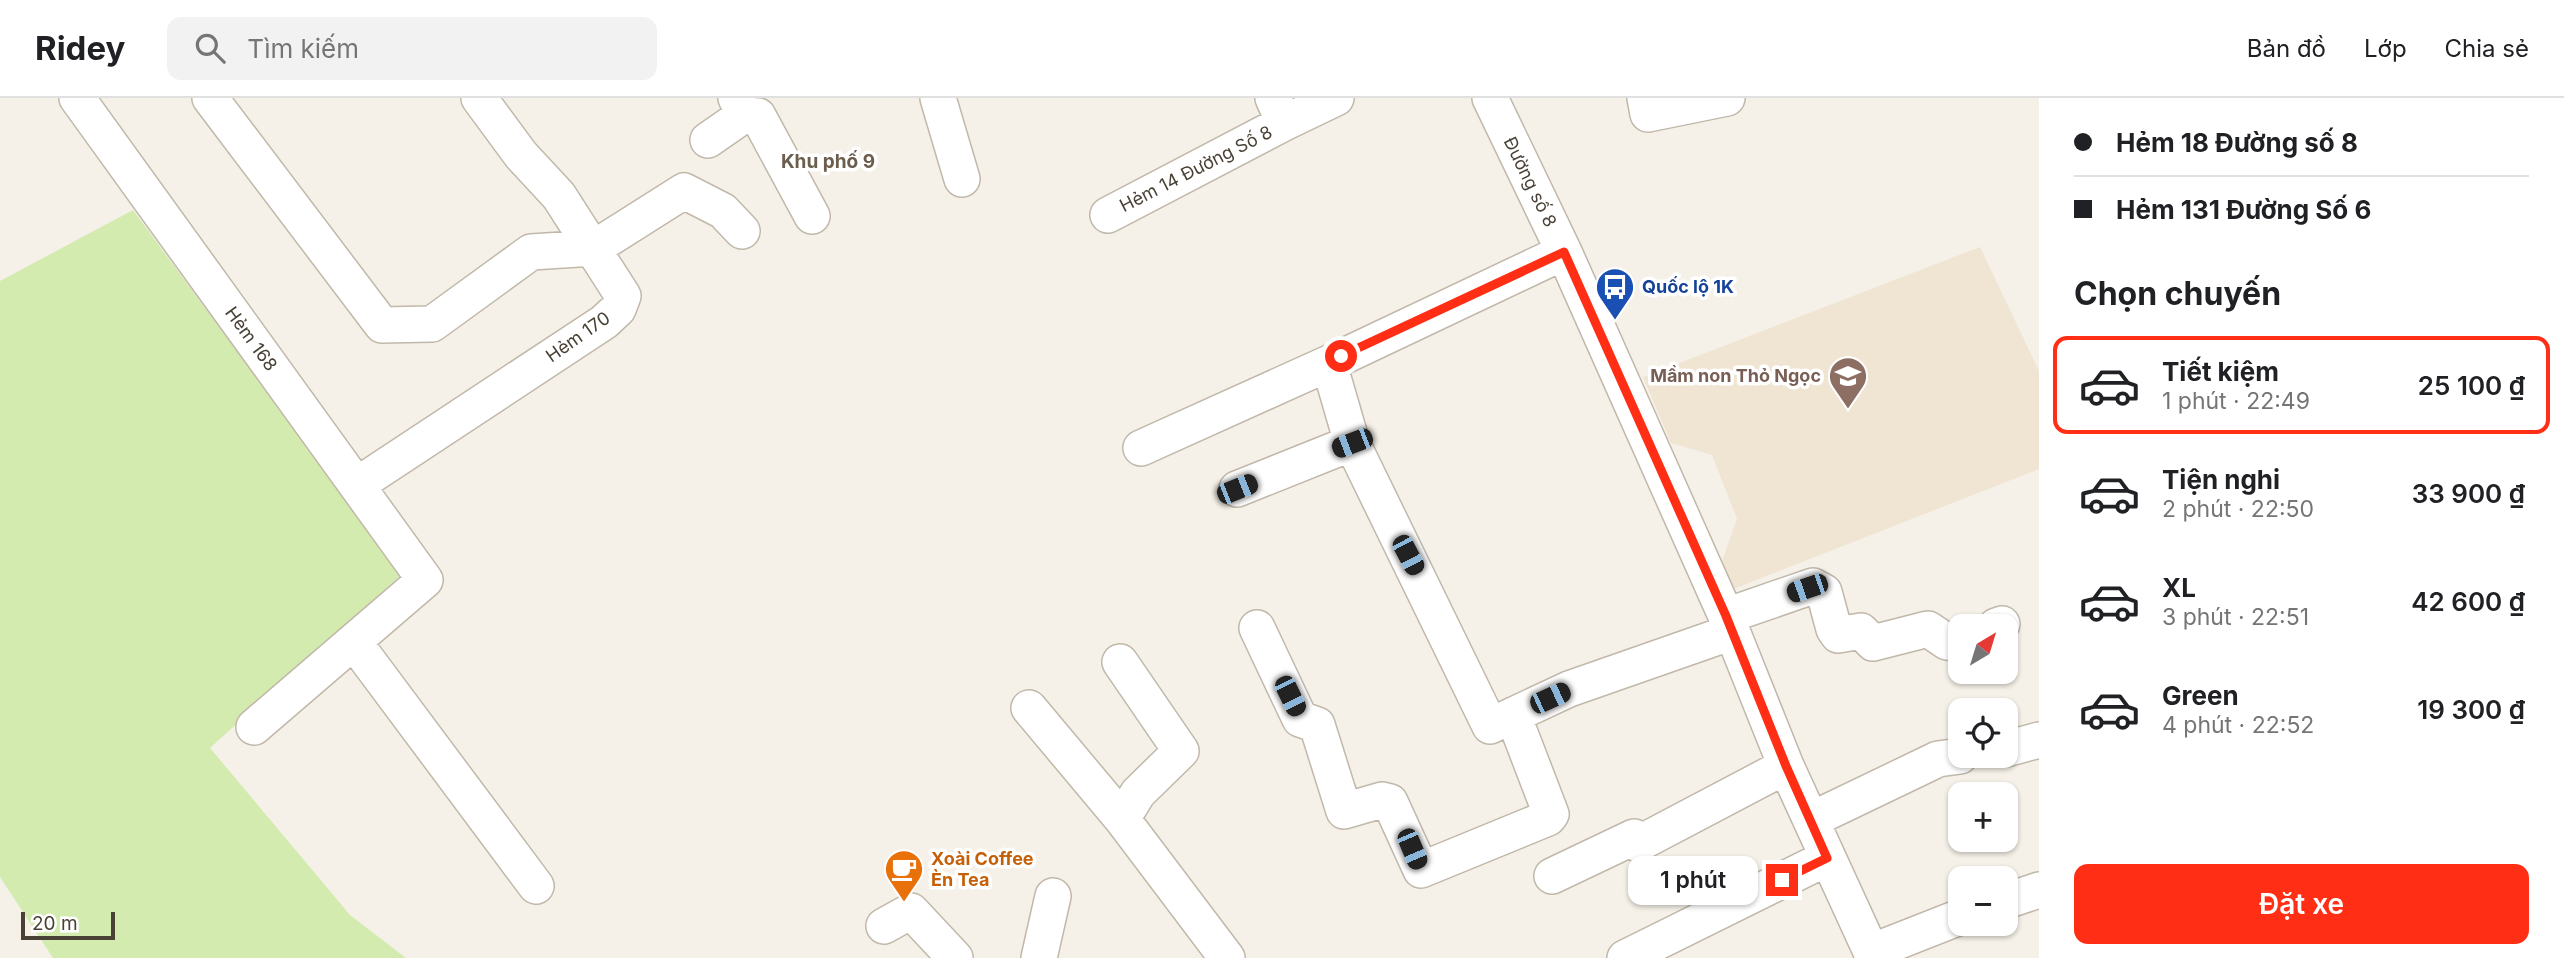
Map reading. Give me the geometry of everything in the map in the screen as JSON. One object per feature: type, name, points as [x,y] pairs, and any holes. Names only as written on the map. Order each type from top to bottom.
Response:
[{"type":"street","name":"Hẻm 168","points":[[77,98],[425,580],[354,642]]},
{"type":"street","points":[[211,98],[382,325],[432,324],[531,252],[594,248],[684,191],[723,211],[742,231]]},
{"type":"street","name":"Hẻm 170","points":[[357,485],[604,322],[618,309],[623,296],[559,196],[521,155],[479,98]]},
{"type":"street","points":[[938,98],[962,179]]},
{"type":"street","name":"Hẻm 14 Đường Số 8","points":[[1108,215],[1279,111],[1336,98]]},
{"type":"street","name":"Đường số 8","points":[[1490,98],[1564,252],[1729,624],[1786,766],[1872,955]]},
{"type":"street","points":[[1645,98],[1648,114],[1727,98]]},
{"type":"street","points":[[708,140],[740,107],[758,116],[812,216]]},
{"type":"street","points":[[1141,448],[1334,362],[1564,252]]},
{"type":"street","points":[[1257,628],[1300,719],[1317,725],[1344,811],[1382,800],[1390,802],[1421,870],[1548,818],[1551,814],[1352,443],[1332,374],[1334,362]]},
{"type":"street","points":[[1237,489],[1352,443]]},
{"type":"street","points":[[1501,720],[1813,586],[1825,592],[1833,629],[1838,635],[1861,631],[1873,643],[1928,629],[1948,642]]},
{"type":"street","points":[[254,727],[354,642],[536,886]]},
{"type":"street","points":[[1120,662],[1181,751],[1138,793],[1122,819]]},
{"type":"street","points":[[1029,708],[1122,819],[1227,958]]},
{"type":"street","points":[[2018,746],[2039,740]]},
{"type":"street","points":[[1811,820],[1938,759],[1948,758]]},
{"type":"street","points":[[1552,876],[1634,837],[1638,844],[1786,766]]},
{"type":"street","points":[[1625,958],[1827,858]]},
{"type":"street","points":[[2018,897],[2039,890]]},
{"type":"street","points":[[1039,958],[1053,896]]},
{"type":"street","points":[[884,926],[911,911],[954,958]]},
{"type":"street","points":[[1872,955],[1948,922]]},
{"type":"shaded area","name":"Mầm non Thỏ Ngọc","points":[[1980,247],[2039,371],[2039,469],[1726,592],[1719,570],[1737,519],[1712,455],[1671,443],[1643,377]]},
{"type":"green space","points":[[133,210],[401,575],[210,748],[350,915],[406,958],[53,958],[0,877],[0,281]]},
{"type":"place","name":"Quốc lộ 1K","points":[[1615,321]]},
{"type":"place","name":"Mầm non Thỏ Ngọc","points":[[1848,410]]},
{"type":"place","name":"Xoài Coffee Èn Tea","points":[[904,903]]},
{"type":"district","name":"Khu phố 9","points":[[828,161]]},
{"type":"route","points":[[1341,356],[1564,252],[1726,616],[1786,766],[1827,858],[1782,880]]}]
